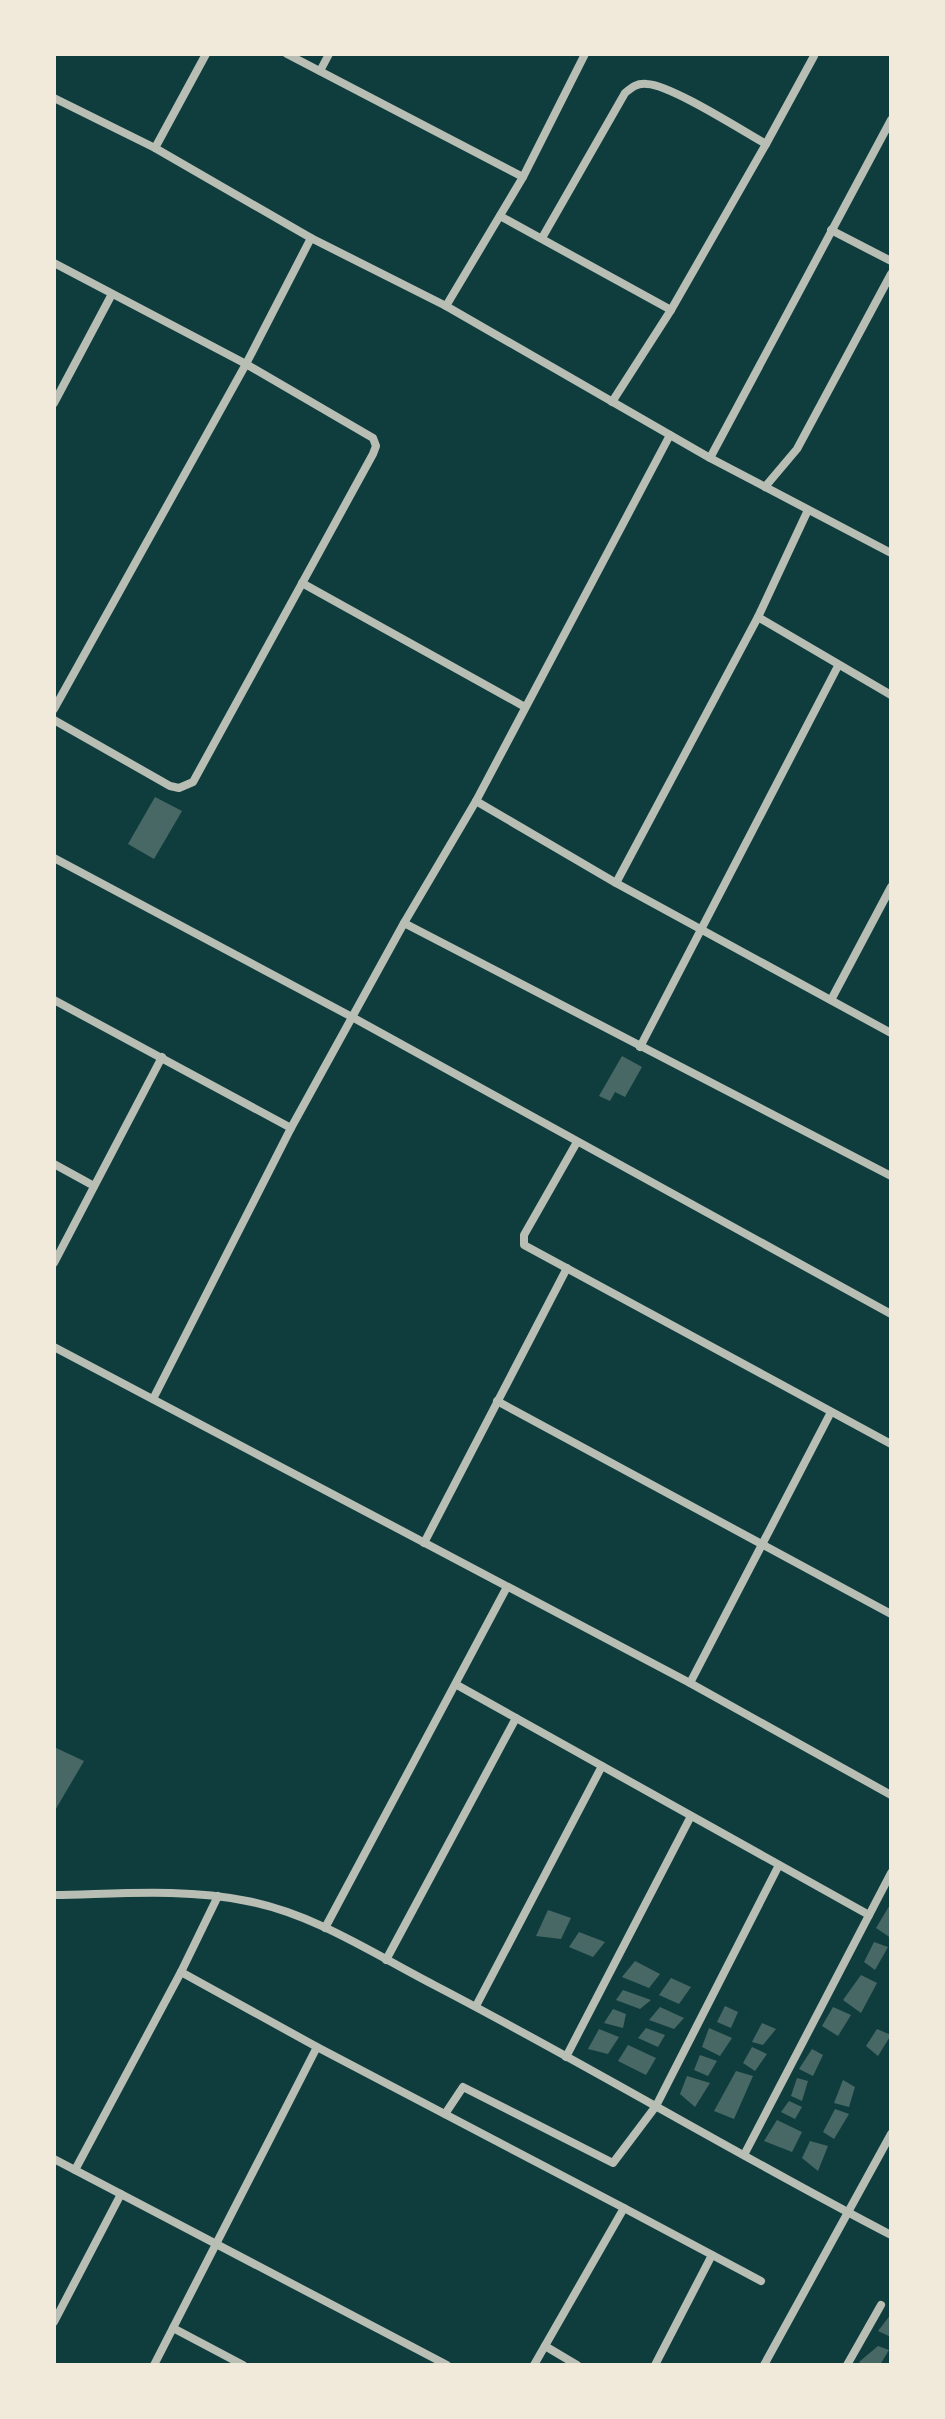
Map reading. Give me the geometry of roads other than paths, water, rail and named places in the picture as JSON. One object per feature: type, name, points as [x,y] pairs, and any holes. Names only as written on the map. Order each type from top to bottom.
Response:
[{"type":"street","points":[[155,148],[206,54]]},
{"type":"street","points":[[287,54],[523,177]]},
{"type":"street","points":[[320,71],[329,54]]},
{"type":"street","points":[[446,306],[523,177],[585,54]]},
{"type":"street","points":[[612,402],[671,310],[814,56]]},
{"type":"street","points":[[542,238],[625,93],[636,85],[645,83],[666,89],[766,144]]},
{"type":"street","points":[[54,98],[155,148],[311,238],[446,306],[710,458],[891,553]]},
{"type":"street","points":[[710,458],[891,120]]},
{"type":"street","points":[[500,216],[671,310]]},
{"type":"street","points":[[831,230],[891,261]]},
{"type":"street","points":[[54,709],[246,364],[311,238]]},
{"type":"street","points":[[54,263],[246,364],[368,434],[376,446],[193,782],[187,787],[170,786],[54,720]]},
{"type":"street","points":[[765,487],[797,449],[891,274]]},
{"type":"street","points":[[54,403],[112,294]]},
{"type":"street","points":[[153,1399],[291,1128],[404,923],[476,801],[670,435]]},
{"type":"street","points":[[616,883],[758,617],[808,510]]},
{"type":"street","points":[[302,583],[525,707]]},
{"type":"street","points":[[758,617],[891,695]]},
{"type":"street","points":[[640,1047],[838,666]]},
{"type":"street","points":[[476,801],[616,883],[891,1033]]},
{"type":"street","points":[[54,858],[352,1017],[891,1314]]},
{"type":"street","points":[[831,1000],[891,887]]},
{"type":"street","points":[[404,923],[891,1176]]},
{"type":"street","points":[[54,1000],[291,1128]]},
{"type":"street","points":[[54,1263],[162,1057]]},
{"type":"street","points":[[577,1142],[524,1235],[524,1245],[891,1444]]},
{"type":"street","points":[[54,1164],[94,1186]]},
{"type":"street","points":[[424,1543],[567,1268]]},
{"type":"street","points":[[54,1347],[690,1683],[891,1795]]},
{"type":"street","points":[[497,1401],[891,1614]]},
{"type":"street","points":[[690,1683],[831,1412]]},
{"type":"street","points":[[325,1928],[507,1587]]},
{"type":"street","points":[[457,1685],[869,1915]]},
{"type":"street","points":[[386,1960],[516,1718]]},
{"type":"street","points":[[476,2006],[602,1766]]},
{"type":"street","points":[[566,2057],[691,1816]]},
{"type":"street","points":[[445,2114],[463,2087],[613,2163],[656,2106],[779,1865]]},
{"type":"street","points":[[744,2155],[891,1873]]},
{"type":"street","points":[[54,1895],[178,1893],[218,1896],[284,1910],[476,2006],[891,2235]]},
{"type":"street","points":[[75,2170],[218,1896]]},
{"type":"street","points":[[181,1972],[761,2281]]},
{"type":"street","points":[[154,2365],[317,2047]]},
{"type":"street","points":[[764,2365],[891,2134]]},
{"type":"street","points":[[54,2159],[447,2365]]},
{"type":"street","points":[[54,2322],[121,2194]]},
{"type":"street","points":[[534,2365],[624,2208]]},
{"type":"street","points":[[655,2365],[712,2255]]},
{"type":"street","points":[[847,2365],[881,2305]]},
{"type":"street","points":[[173,2328],[243,2365]]},
{"type":"street","points":[[545,2346],[577,2365]]}]
